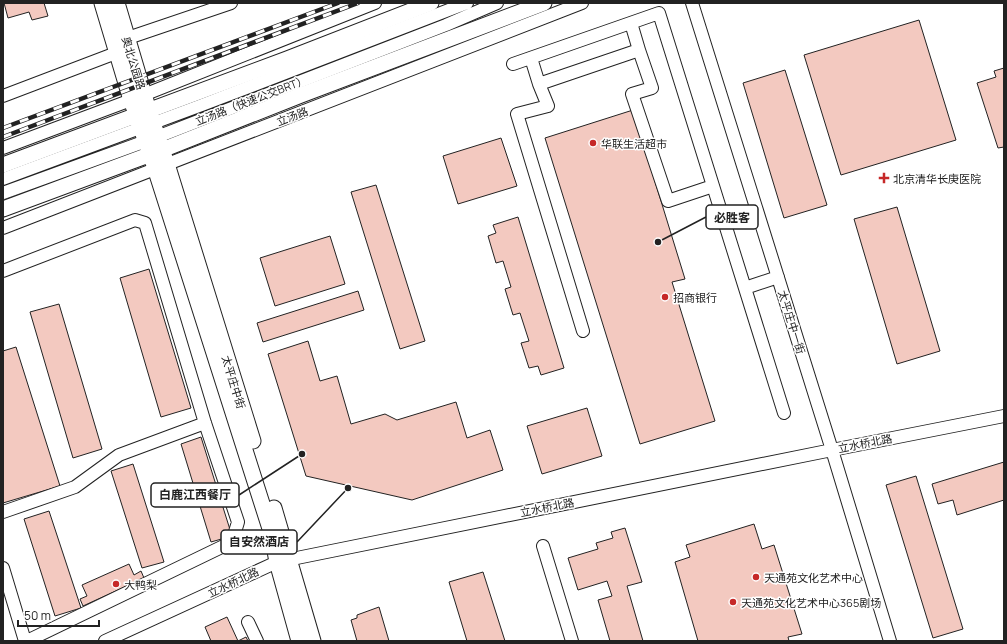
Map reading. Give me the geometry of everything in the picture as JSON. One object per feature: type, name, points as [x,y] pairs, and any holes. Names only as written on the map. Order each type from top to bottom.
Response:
[{"type":"main road","name":"奥北公园路","points":[[102,3],[138,97],[151,139]]},
{"type":"main road","name":"奥北公园路","points":[[117,3],[119,45]]},
{"type":"main road","name":"立汤路","points":[[3,209],[151,139],[287,59],[431,3]]},
{"type":"main road","name":"立汤路","points":[[3,165],[151,139],[301,95],[544,3]]},
{"type":"main road","name":"太平庄中街","points":[[151,139],[272,534],[313,641]]},
{"type":"main road","name":"太平庄中街","points":[[283,561],[299,641]]},
{"type":"street","points":[[3,96],[119,45],[231,3]]},
{"type":"street","points":[[3,148],[138,97],[375,3]]},
{"type":"street","name":"立汤路（快速公交BRT）","points":[[3,179],[151,139],[467,3]]},
{"type":"street","name":"立汤路（快速公交BRT）","points":[[3,193],[151,139],[497,3]]},
{"type":"street","name":"立汤路","points":[[3,228],[151,139],[582,3]]},
{"type":"street","name":"太平庄中一街","points":[[692,3],[832,450],[890,641]]},
{"type":"street","points":[[513,64],[659,13],[784,413]]},
{"type":"street","points":[[631,23],[652,88],[632,94],[668,201],[714,186]]},
{"type":"street","points":[[539,84],[639,50]]},
{"type":"street","points":[[531,58],[548,106],[517,114],[583,331]]},
{"type":"street","points":[[3,271],[135,220],[145,223],[205,423],[238,522],[232,542],[26,641],[3,568]]},
{"type":"street","points":[[745,288],[778,277]]},
{"type":"street","name":"立水桥北路","points":[[105,641],[283,561],[1004,416]]},
{"type":"street","points":[[3,512],[75,487],[119,455],[205,423]]},
{"type":"street","points":[[543,546],[572,641]]},
{"type":"street","points":[[248,622],[257,641]]},
{"type":"building","points":[[4,3],[44,3],[48,16],[32,20],[29,12],[8,18]]},
{"type":"building","points":[[919,20],[956,140],[841,175],[804,55]]},
{"type":"building","name":"北京清华长庚医院","points":[[1004,68],[1004,147],[998,148],[977,83],[996,77],[994,71]]},
{"type":"building","points":[[785,70],[827,205],[784,218],[743,83]]},
{"type":"building","points":[[633,110],[685,279],[672,282],[715,421],[640,444],[545,138]]},
{"type":"building","points":[[501,138],[517,186],[458,204],[443,156]]},
{"type":"building","points":[[376,185],[425,341],[400,349],[351,192]]},
{"type":"building","points":[[897,207],[940,351],[897,364],[854,219]]},
{"type":"building","points":[[518,217],[564,368],[541,375],[538,366],[529,368],[521,343],[529,341],[520,313],[513,315],[505,289],[511,287],[503,261],[496,263],[488,236],[496,233],[493,225]]},
{"type":"building","points":[[330,236],[345,284],[275,306],[260,258]]},
{"type":"building","points":[[149,269],[191,408],[161,417],[120,278]]},
{"type":"building","points":[[358,291],[364,310],[263,342],[257,323]]},
{"type":"building","points":[[59,304],[102,449],[73,458],[30,312]]},
{"type":"building","points":[[308,341],[320,381],[337,376],[351,424],[385,414],[397,420],[456,402],[467,438],[490,430],[503,470],[412,500],[306,476],[268,354]]},
{"type":"building","points":[[16,347],[60,486],[3,503],[3,351]]},
{"type":"building","points":[[587,408],[602,456],[542,474],[527,426]]},
{"type":"building","points":[[201,437],[232,536],[211,542],[181,444]]},
{"type":"building","points":[[1004,462],[1004,500],[957,515],[953,500],[938,504],[932,484]]},
{"type":"building","points":[[133,464],[164,562],[142,568],[111,471]]},
{"type":"building","points":[[916,476],[963,629],[933,638],[886,485]]},
{"type":"building","points":[[49,511],[81,608],[55,616],[24,519]]},
{"type":"building","points":[[754,524],[762,549],[774,545],[802,634],[788,637],[789,641],[698,641],[675,562],[690,557],[686,545]]},
{"type":"building","points":[[625,528],[642,582],[627,586],[643,641],[610,641],[598,600],[612,596],[607,581],[578,590],[568,558],[598,549],[596,543],[613,538],[611,532]]},
{"type":"building","points":[[129,564],[134,575],[141,571],[144,578],[83,606],[80,599],[87,596],[82,585]]},
{"type":"building","points":[[483,572],[505,641],[467,641],[449,582]]},
{"type":"building","points":[[379,607],[389,641],[357,641],[351,620],[357,618],[357,615]]},
{"type":"building","points":[[227,617],[238,641],[211,641],[205,627]]},
{"type":"building","points":[[246,637],[248,641],[238,641]]},
{"type":"railway","points":[[3,128],[338,3]]},
{"type":"railway","points":[[3,137],[358,3]]},
{"type":"place","name":"华联生活超市","points":[[593,143]]},
{"type":"place","name":"北京清华长庚医院","points":[[884,178]]},
{"type":"place","name":"必胜客","points":[[658,242]]},
{"type":"place","name":"招商银行","points":[[665,297]]},
{"type":"place","name":"白鹿江西餐厅","points":[[302,454]]},
{"type":"place","name":"自安然酒店","points":[[348,488]]},
{"type":"place","name":"天通苑文化艺术中心","points":[[756,577]]},
{"type":"place","name":"大鸭梨","points":[[116,584]]},
{"type":"place","name":"天通苑文化艺术中心365剧场","points":[[733,602]]}]
